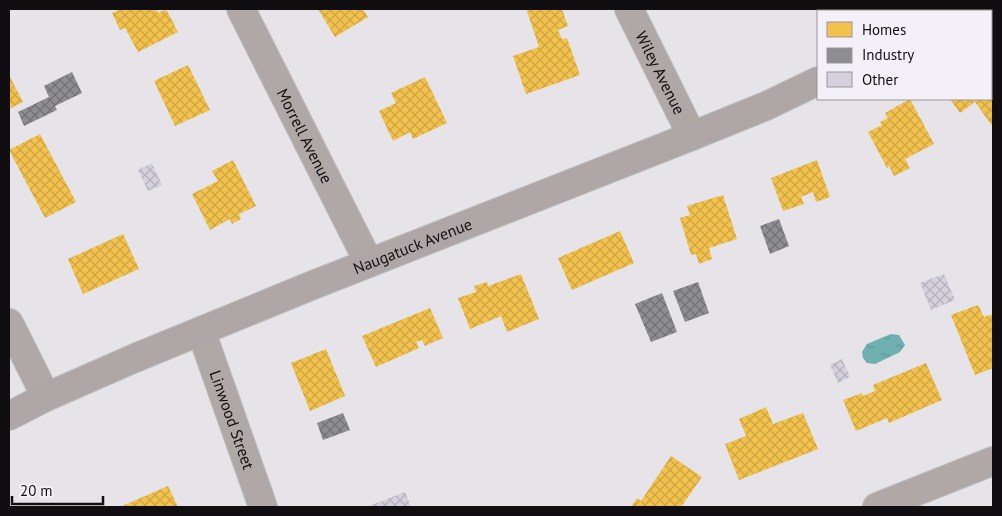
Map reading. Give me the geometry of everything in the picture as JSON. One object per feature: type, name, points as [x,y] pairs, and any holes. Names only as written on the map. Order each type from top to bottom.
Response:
[{"type":"main road","name":"Naugatuck Avenue","points":[[9,416],[46,397],[202,331],[766,106],[817,81]]},
{"type":"street","name":"Morrell Avenue","points":[[241,9],[369,263]]},
{"type":"street","name":"Wiley Avenue","points":[[629,9],[692,136]]},
{"type":"street","points":[[9,323],[46,397]]},
{"type":"street","name":"Linwood Street","points":[[202,331],[263,507]]},
{"type":"street","points":[[877,507],[993,461]]},
{"type":"water","points":[[891,334],[899,335],[905,345],[900,352],[875,364],[867,363],[863,358],[862,352],[867,344]]},
{"type":"building: Homes","points":[[121,9],[156,9],[158,13],[166,9],[178,32],[138,52],[125,28],[120,30],[112,13]]},
{"type":"building: Homes","points":[[318,9],[363,9],[368,17],[335,37]]},
{"type":"building: Homes","points":[[533,9],[562,9],[568,26],[558,30],[562,39],[567,38],[580,75],[526,94],[513,56],[539,47],[527,11]]},
{"type":"building: Homes","points":[[992,59],[993,127],[975,102],[960,113],[951,100],[992,100]]},
{"type":"building: Homes","points":[[188,65],[210,110],[175,126],[154,81]]},
{"type":"building: Homes","points":[[9,75],[23,102],[9,109]]},
{"type":"building: Homes","points":[[425,77],[447,123],[413,139],[410,132],[393,141],[379,111],[396,103],[391,93]]},
{"type":"building: Homes","points":[[911,100],[934,144],[905,159],[910,168],[894,176],[889,166],[887,168],[868,132],[882,125],[880,122],[888,118],[885,113]]},
{"type":"building: Homes","points":[[40,134],[76,202],[45,218],[9,150]]},
{"type":"building: Homes","points":[[233,160],[256,206],[239,214],[241,219],[232,224],[230,219],[210,230],[192,194],[218,181],[212,171]]},
{"type":"building: Homes","points":[[817,160],[830,197],[816,202],[813,192],[801,197],[804,204],[783,211],[771,178]]},
{"type":"building: Homes","points":[[723,195],[737,239],[709,248],[712,259],[699,264],[696,254],[691,255],[680,218],[690,215],[687,206]]},
{"type":"building: Homes","points":[[620,231],[634,263],[572,290],[558,258]]},
{"type":"building: Homes","points":[[123,234],[139,269],[83,294],[68,259]]},
{"type":"building: Homes","points":[[521,274],[539,319],[507,332],[501,316],[470,329],[458,298],[476,292],[474,286],[487,282],[488,286]]},
{"type":"building: Homes","points":[[978,305],[984,317],[993,314],[993,368],[975,375],[951,315]]},
{"type":"building: Homes","points":[[430,308],[443,338],[425,346],[422,340],[416,342],[419,348],[376,367],[362,336]]},
{"type":"building: Homes","points":[[326,349],[345,396],[310,411],[291,363]]},
{"type":"building: Homes","points":[[926,363],[942,400],[889,423],[887,418],[856,431],[843,400],[862,393],[863,396],[875,391],[873,385]]},
{"type":"building: Homes","points":[[766,407],[773,424],[803,413],[818,449],[739,480],[725,444],[746,436],[739,419]]},
{"type":"building: Homes","points":[[671,456],[702,477],[681,507],[631,507],[637,498],[641,501]]},
{"type":"building: Homes","points":[[168,486],[178,507],[120,507]]},
{"type":"building: Industry","points":[[72,72],[82,93],[55,106],[57,110],[24,126],[18,112],[49,97],[44,86]]},
{"type":"building: Industry","points":[[779,219],[789,246],[770,254],[760,226]]},
{"type":"building: Industry","points":[[698,282],[709,313],[685,322],[673,291]]},
{"type":"building: Industry","points":[[662,293],[677,332],[651,342],[635,304]]},
{"type":"building: Industry","points":[[343,413],[350,430],[323,440],[317,423]]},
{"type":"building: Other","points":[[152,163],[162,185],[148,191],[138,170]]},
{"type":"building: Other","points":[[944,274],[955,300],[931,310],[920,283]]},
{"type":"building: Other","points":[[842,359],[850,377],[838,383],[830,365]]},
{"type":"building: Other","points":[[405,492],[411,507],[366,507]]}]
